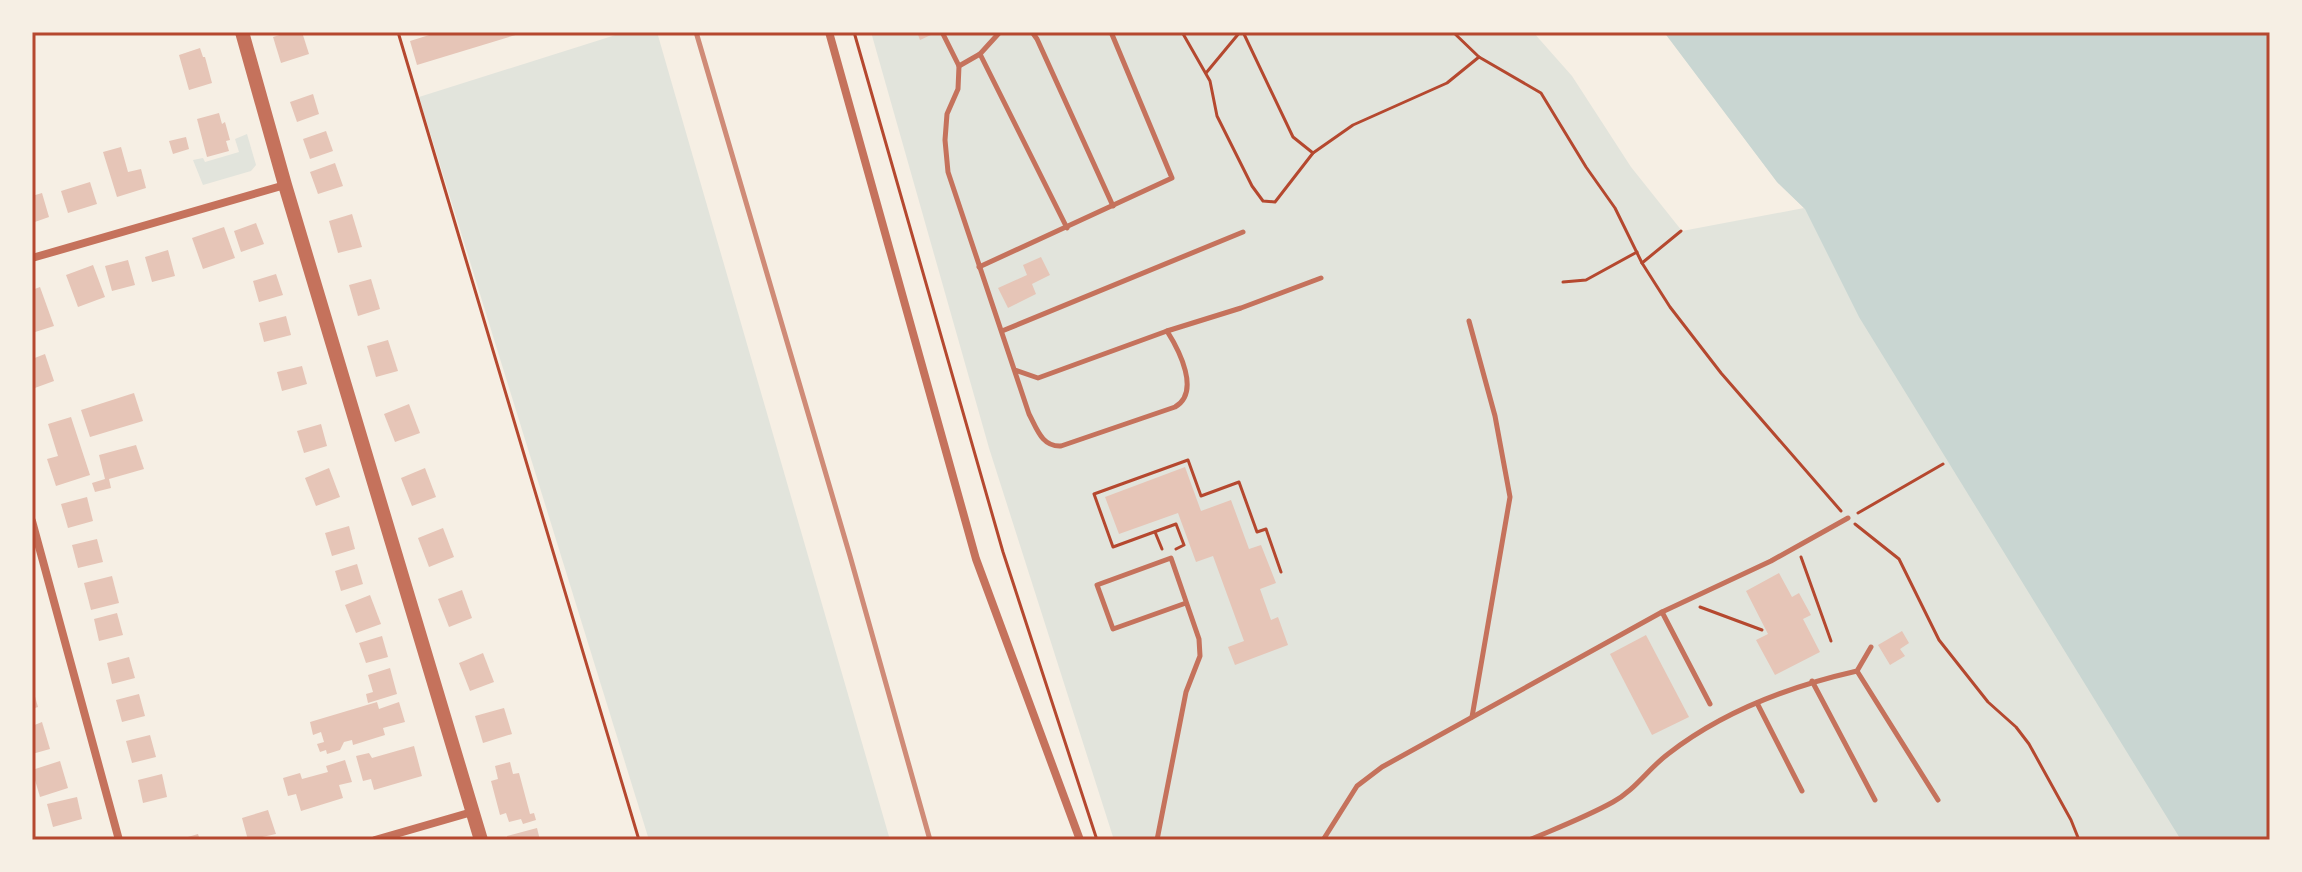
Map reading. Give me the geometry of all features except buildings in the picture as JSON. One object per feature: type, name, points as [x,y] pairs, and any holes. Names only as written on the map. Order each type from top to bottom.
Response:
[{"type":"street","points":[[242,32],[481,840]]},
{"type":"street","points":[[829,32],[976,559],[1080,840]]},
{"type":"street","points":[[32,258],[285,185]]},
{"type":"street","points":[[32,521],[119,840]]},
{"type":"street","points":[[375,840],[472,812]]},
{"type":"lane","points":[[942,32],[959,66],[958,89],[947,114],[945,140],[948,172],[1029,414],[1043,441],[1061,446],[1175,407],[1185,400],[1188,383],[1167,331]]},
{"type":"lane","points":[[959,66],[980,54],[1000,32]]},
{"type":"lane","points":[[1032,32],[1113,206]]},
{"type":"lane","points":[[979,267],[1172,178],[1111,32]]},
{"type":"lane","points":[[980,54],[1067,228]]},
{"type":"lane","points":[[1002,331],[1243,232]]},
{"type":"lane","points":[[1015,370],[1038,378],[1321,278]]},
{"type":"lane","points":[[1469,321],[1495,416],[1510,497],[1472,718]]},
{"type":"lane","points":[[1323,840],[1357,786],[1382,767],[1662,612],[1848,518]]},
{"type":"lane","points":[[1157,840],[1186,692],[1200,656],[1199,639],[1171,558],[1097,585],[1113,629],[1186,603]]},
{"type":"lane","points":[[1662,612],[1710,704]]},
{"type":"lane","points":[[1529,840],[1614,801],[1637,784],[1666,755],[1757,703],[1812,681],[1857,671],[1871,647]]},
{"type":"lane","points":[[1857,671],[1938,800]]},
{"type":"lane","points":[[1812,681],[1875,800]]},
{"type":"lane","points":[[1757,703],[1802,791]]},
{"type":"path","points":[[398,32],[639,840]]},
{"type":"path","points":[[854,32],[1003,552],[1097,840]]},
{"type":"path","points":[[1182,32],[1210,81],[1217,116],[1252,186],[1263,201],[1275,202],[1313,153],[1353,125],[1447,83],[1479,57]]},
{"type":"path","points":[[1206,73],[1241,32],[1293,137],[1313,153]]},
{"type":"path","points":[[1453,32],[1479,57],[1541,93],[1615,208],[1642,263],[1670,307],[1721,373],[1848,518],[1899,559],[1939,640],[1988,702],[2016,727],[2029,744],[2079,840]]},
{"type":"path","points":[[1642,263],[1681,231]]},
{"type":"path","points":[[1563,282],[1586,280],[1637,252]]},
{"type":"path","points":[[1174,549],[1184,545],[1176,524],[1113,547],[1094,494],[1188,460],[1201,496],[1239,482],[1257,532],[1266,529],[1281,572]]},
{"type":"path","points":[[1848,518],[1943,464]]},
{"type":"path","points":[[1155,532],[1166,560]]},
{"type":"path","points":[[1797,546],[1831,641]]},
{"type":"path","points":[[1685,601],[1762,630]]},
{"type":"shaded area","points":[[625,32],[657,32],[890,840],[649,840],[419,97]]},
{"type":"shaded area","points":[[871,32],[1533,32],[1572,76],[1631,167],[1682,231],[1804,208],[1777,182],[1664,32],[2270,32],[2270,840],[1114,840],[989,448]]},
{"type":"shaded area","points":[[1664,32],[2270,32],[2270,840],[2181,840],[1859,317],[1805,209],[1777,182]]},
{"type":"shaded area","points":[[247,134],[256,165],[251,171],[203,185],[193,160],[203,158],[205,162],[239,152],[235,139]]},
{"type":"railway","points":[[696,32],[930,840]]}]
